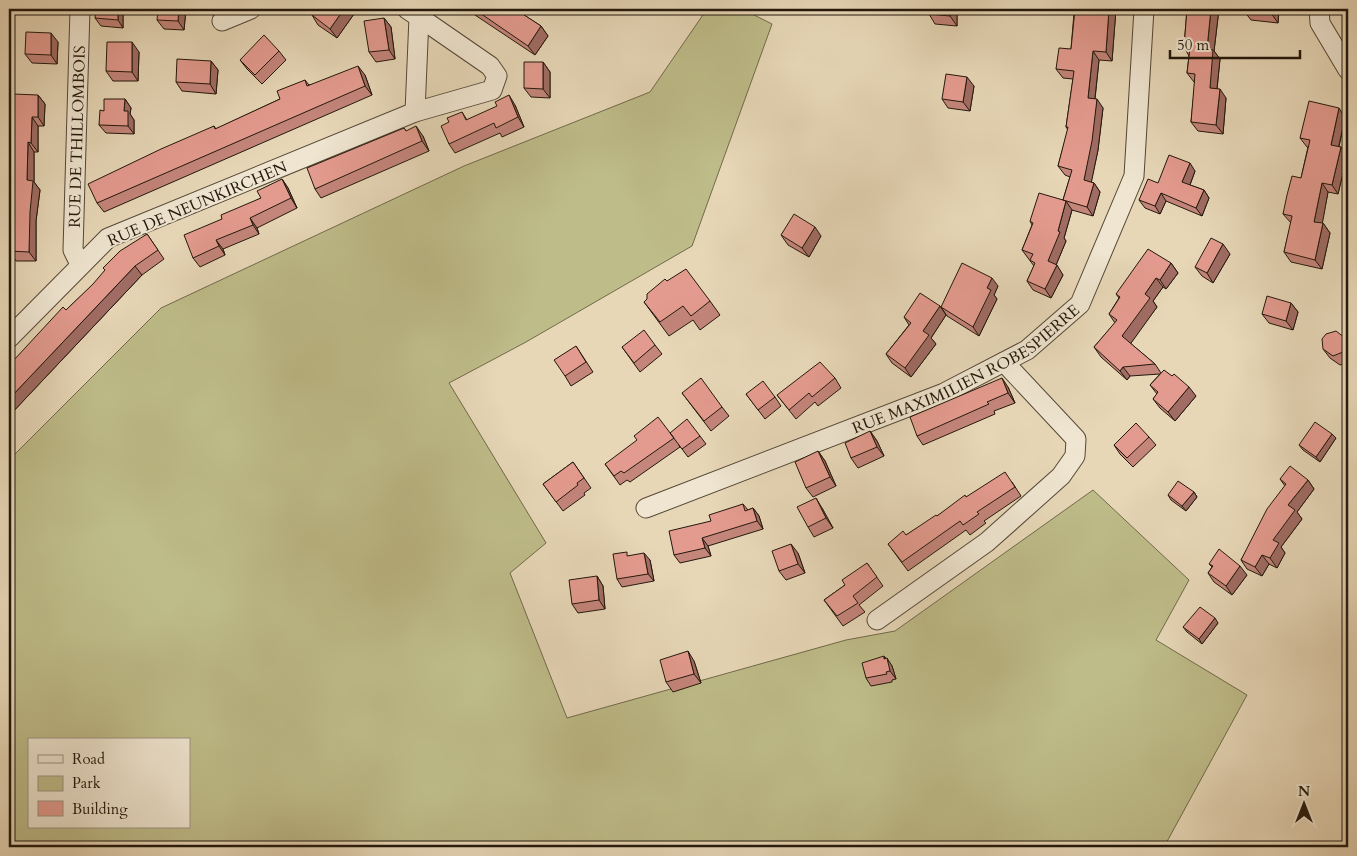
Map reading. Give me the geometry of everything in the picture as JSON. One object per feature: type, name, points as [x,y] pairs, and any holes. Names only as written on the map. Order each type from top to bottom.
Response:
[{"type":"street","name":"RUE DE THILLOMBOIS","points":[[80,9],[72,250],[80,264]]},
{"type":"street","points":[[222,21],[250,9]]},
{"type":"street","name":"RUE MAXIMILIEN ROBESPIERRE","points":[[646,508],[944,393],[1027,350],[1080,304],[1134,176],[1144,9]]},
{"type":"street","points":[[1319,9],[1320,23],[1348,70]]},
{"type":"street","name":"RUE DE NEUNKIRCHEN","points":[[413,13],[415,112]]},
{"type":"street","name":"RUE DE NEUNKIRCHEN","points":[[9,338],[80,264],[108,238],[415,112],[492,90],[497,76],[490,66],[413,13]]},
{"type":"street","points":[[877,620],[988,542],[1061,476],[1075,456],[1076,439],[1004,362]]},
{"type":"green space","points":[[707,9],[742,9],[772,24],[692,246],[526,342],[449,383],[546,543],[510,573],[567,718],[846,640],[895,631],[1093,490],[1189,580],[1156,640],[1247,695],[1164,847],[788,847],[786,845],[782,847],[9,847],[9,460],[161,308],[464,166],[650,92]]},
{"type":"building","points":[[96,9],[118,9],[118,20],[95,18]]},
{"type":"building","points":[[158,9],[179,9],[178,21],[157,20]]},
{"type":"building","points":[[316,9],[344,9],[330,29],[312,15]]},
{"type":"building","points":[[474,9],[515,9],[541,26],[528,46]]},
{"type":"building","points":[[929,9],[950,9],[950,16],[929,14]]},
{"type":"building","points":[[1075,9],[1109,9],[1106,52],[1093,51],[1088,98],[1097,99],[1092,141],[1084,180],[1094,183],[1087,207],[1063,200],[1072,170],[1058,166],[1068,127],[1066,127],[1074,71],[1056,69],[1059,48],[1071,49]]},
{"type":"building","points":[[1187,9],[1211,9],[1207,49],[1213,50],[1210,88],[1220,89],[1216,125],[1191,122],[1195,74],[1187,73],[1190,48],[1184,47]]},
{"type":"building","points":[[1245,9],[1272,9],[1271,13],[1244,11]]},
{"type":"building","points":[[384,18],[389,50],[369,52],[364,21]]},
{"type":"building","points":[[26,32],[51,33],[51,55],[25,54]]},
{"type":"building","points":[[264,35],[279,51],[255,75],[240,60]]},
{"type":"building","points":[[107,42],[132,42],[132,72],[106,71]]},
{"type":"building","points":[[177,59],[211,61],[210,84],[176,82]]},
{"type":"building","points":[[524,62],[543,62],[543,89],[524,88]]},
{"type":"building","points":[[358,66],[365,86],[97,203],[88,184],[161,149],[214,126],[215,129],[280,99],[277,91],[305,80],[307,86]]},
{"type":"building","points":[[946,74],[967,77],[963,102],[942,99]]},
{"type":"building","points":[[13,94],[38,95],[38,117],[32,117],[31,143],[28,142],[27,180],[33,181],[29,252],[9,251],[12,164],[9,164],[9,129],[11,129]]},
{"type":"building","points":[[509,95],[518,117],[496,128],[494,123],[449,144],[441,126],[449,122],[447,118],[462,112],[466,120],[497,106],[495,102]]},
{"type":"building","points":[[104,99],[125,99],[124,111],[128,111],[128,126],[99,125],[100,110],[104,111]]},
{"type":"building","points":[[1309,101],[1339,108],[1331,145],[1341,147],[1332,185],[1322,183],[1314,222],[1323,223],[1315,260],[1284,252],[1292,216],[1283,214],[1287,195],[1292,176],[1301,178],[1310,140],[1300,138]]},
{"type":"building","points":[[416,126],[422,141],[315,189],[307,168],[404,128],[406,131]]},
{"type":"building","points":[[1169,155],[1190,163],[1182,182],[1204,190],[1196,208],[1161,193],[1155,206],[1139,200],[1148,179],[1158,183]]},
{"type":"building","points":[[282,179],[291,198],[250,218],[253,225],[216,240],[219,246],[193,258],[184,235],[222,219],[221,215],[261,198],[257,191]]},
{"type":"building","points":[[1039,193],[1066,201],[1058,231],[1060,232],[1048,261],[1057,265],[1045,289],[1027,281],[1035,263],[1030,260],[1033,254],[1022,250],[1033,223],[1030,221]]},
{"type":"building","points":[[794,214],[815,227],[802,248],[781,235]]},
{"type":"building","points":[[147,234],[158,250],[135,266],[9,399],[9,362],[11,359],[13,361],[63,307],[66,310],[93,284],[105,270],[103,268],[120,251]]},
{"type":"building","points":[[1211,238],[1223,244],[1207,273],[1195,267]]},
{"type":"building","points":[[1148,249],[1171,263],[1160,280],[1156,278],[1145,294],[1150,298],[1122,336],[1155,364],[1123,367],[1120,371],[1094,347],[1117,320],[1109,314],[1120,297],[1116,294]]},
{"type":"building","points":[[962,263],[992,278],[987,288],[991,290],[973,327],[941,307]]},
{"type":"building","points":[[686,269],[710,301],[691,316],[683,306],[660,322],[644,302],[647,299],[647,294],[665,279],[667,281]]},
{"type":"building","points":[[920,293],[940,306],[923,331],[929,335],[905,368],[886,354],[911,323],[904,317]]},
{"type":"building","points":[[1267,296],[1291,303],[1286,321],[1262,314]]},
{"type":"building","points":[[644,330],[655,345],[634,363],[622,347]]},
{"type":"building","points":[[1336,331],[1345,338],[1346,346],[1343,352],[1333,356],[1323,349],[1322,339],[1326,334]]},
{"type":"building","points":[[576,346],[586,362],[565,376],[554,360]]},
{"type":"building","points":[[820,362],[835,378],[812,397],[809,393],[789,410],[777,395]]},
{"type":"building","points":[[1164,370],[1172,376],[1174,374],[1189,387],[1168,412],[1153,399],[1158,392],[1150,385]]},
{"type":"building","points":[[701,378],[722,407],[704,421],[682,393]]},
{"type":"building","points":[[1002,378],[1008,393],[987,402],[989,404],[917,436],[910,417]]},
{"type":"building","points":[[763,381],[775,397],[758,410],[746,394]]},
{"type":"building","points":[[658,417],[674,438],[624,473],[621,471],[614,476],[605,464],[637,440],[634,436]]},
{"type":"building","points":[[687,419],[700,436],[682,449],[670,433]]},
{"type":"building","points":[[1315,422],[1332,434],[1316,457],[1299,445]]},
{"type":"building","points":[[1136,423],[1149,437],[1127,458],[1114,445]]},
{"type":"building","points":[[870,431],[877,447],[851,458],[845,443]]},
{"type":"building","points":[[818,451],[830,477],[806,488],[795,462]]},
{"type":"building","points":[[573,462],[584,478],[556,502],[543,484]]},
{"type":"building","points":[[1290,466],[1308,480],[1288,505],[1295,510],[1273,540],[1279,543],[1270,558],[1262,555],[1255,567],[1241,560],[1267,509],[1286,484],[1280,479]]},
{"type":"building","points":[[1005,472],[1015,487],[977,512],[979,514],[963,525],[960,521],[902,562],[888,544],[903,531],[906,535],[937,516],[965,495],[966,497]]},
{"type":"building","points":[[1178,481],[1194,492],[1182,506],[1168,495]]},
{"type":"building","points":[[816,498],[826,518],[808,527],[797,507]]},
{"type":"building","points":[[743,504],[745,511],[753,508],[757,521],[702,538],[705,548],[674,555],[669,531],[711,521],[709,515]]},
{"type":"building","points":[[791,544],[798,564],[779,571],[772,551]]},
{"type":"building","points":[[1219,549],[1240,566],[1226,586],[1208,573],[1213,566],[1209,564]]},
{"type":"building","points":[[627,552],[627,556],[644,553],[648,574],[617,579],[613,554]]},
{"type":"building","points":[[867,563],[877,577],[853,596],[858,603],[837,616],[824,600],[845,585],[842,580]]},
{"type":"building","points":[[597,576],[599,600],[572,604],[569,580]]},
{"type":"building","points":[[1200,607],[1215,618],[1199,639],[1183,627]]},
{"type":"building","points":[[688,651],[694,674],[666,682],[660,660]]},
{"type":"building","points":[[884,656],[884,659],[887,658],[890,671],[886,672],[887,674],[866,678],[862,663]]}]
